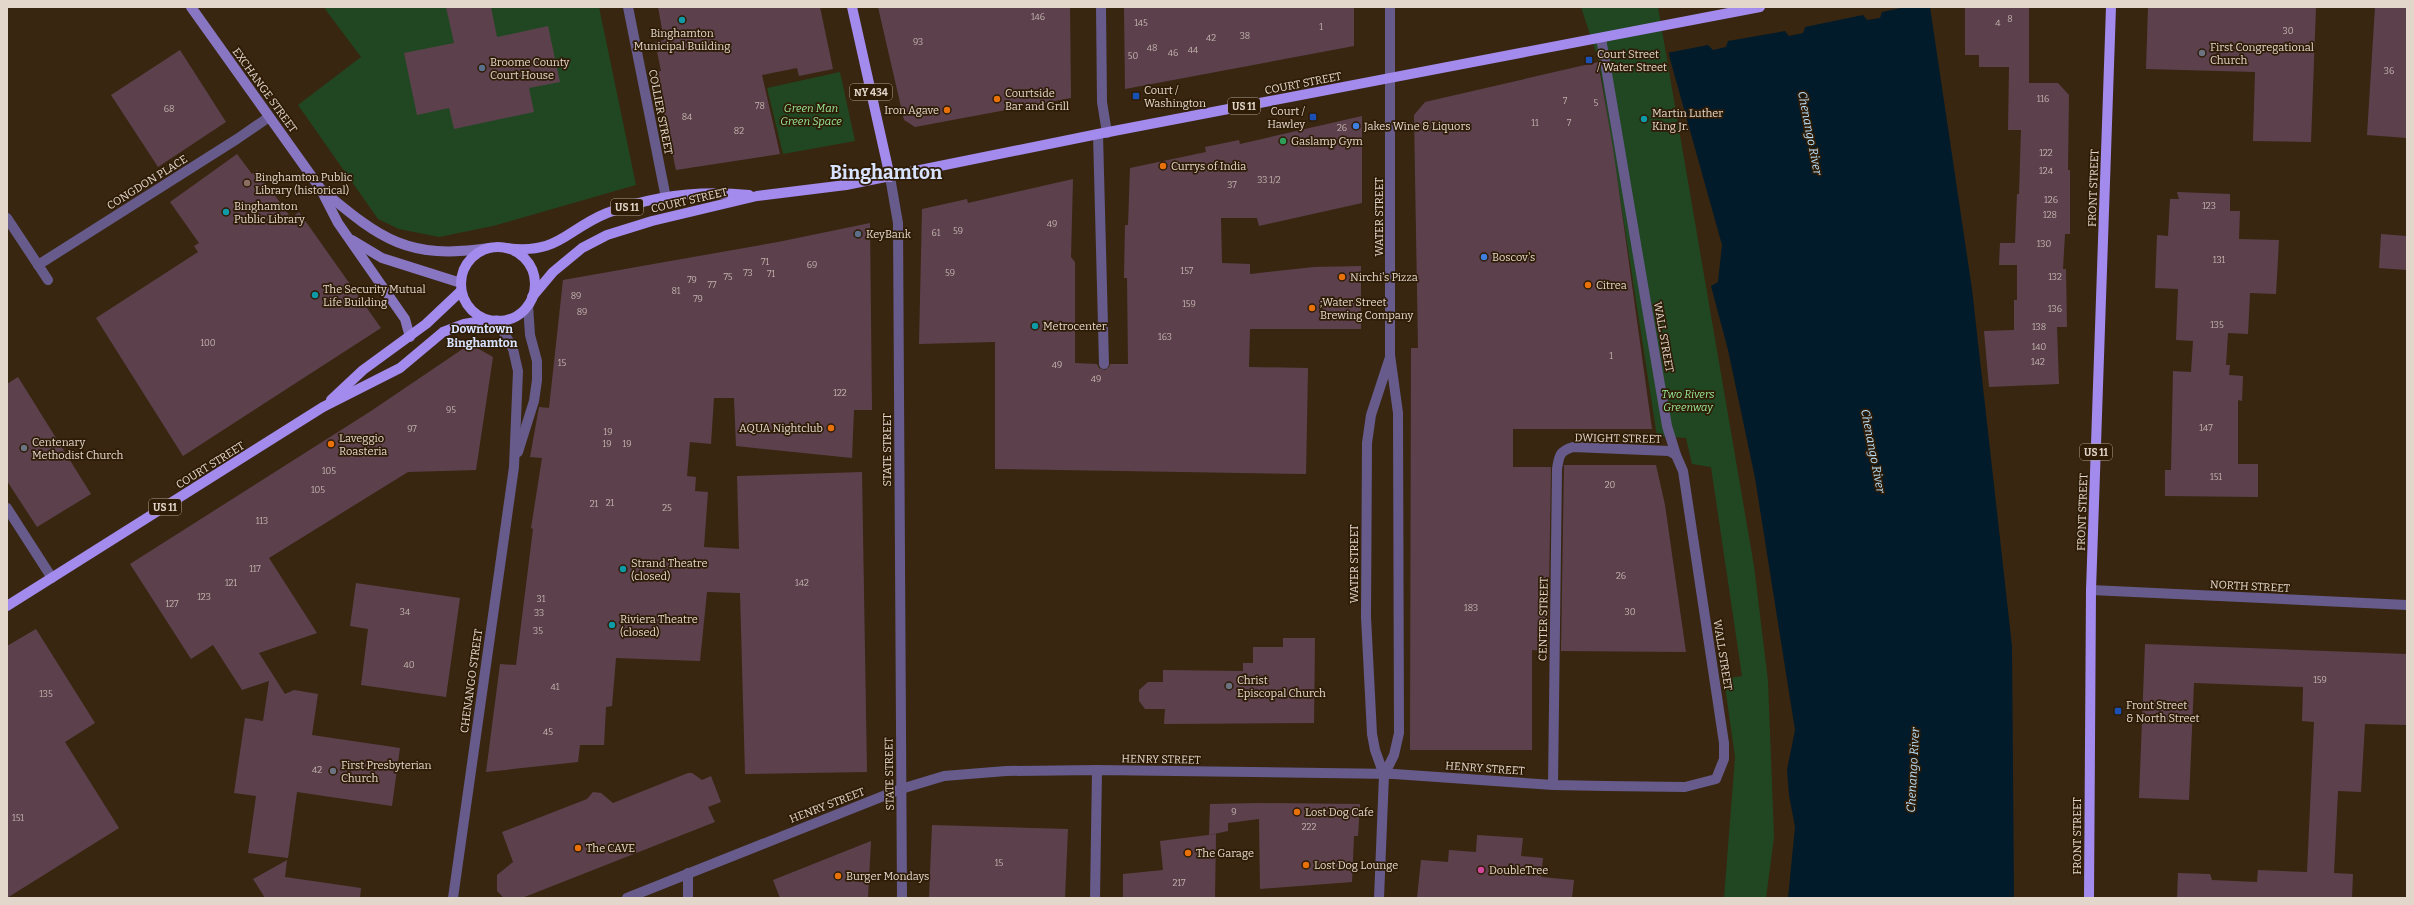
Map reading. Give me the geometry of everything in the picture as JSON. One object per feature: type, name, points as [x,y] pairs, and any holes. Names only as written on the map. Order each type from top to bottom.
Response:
[{"type":"main road","name":"EXCHANGE STREET","points":[[190,7],[320,188],[342,230],[405,319],[410,336]]},
{"type":"main road","name":"STATE STREET","points":[[852,7],[890,177]]},
{"type":"main road","name":"COURT STREET","points":[[530,301],[567,259],[598,239],[641,224],[757,196],[830,188],[890,177],[1102,133],[1760,7]]},
{"type":"main road","name":"FRONT STREET","points":[[2089,898],[2091,590],[2111,7]]},
{"type":"main road","name":"EXCHANGE STREET","points":[[320,188],[371,230],[404,246],[419,250],[443,252],[489,248]]},
{"type":"main road","name":"COURT STREET","points":[[506,248],[530,249],[550,245],[605,214],[666,198],[713,192],[757,196]]},
{"type":"main road","name":"EXCHANGE STREET","points":[[342,230],[355,242],[382,258],[461,287]]},
{"type":"main road","name":"US 11","points":[[489,248],[506,248]]},
{"type":"main road","points":[[489,248],[478,253],[469,261],[463,272],[461,287],[471,309],[493,320]]},
{"type":"main road","points":[[506,248],[521,255],[531,269],[534,281],[530,301]]},
{"type":"main road","name":"COURT STREET","points":[[323,407],[363,370],[410,336],[461,287]]},
{"type":"main road","name":"US 11","points":[[493,320],[514,317],[530,301]]},
{"type":"main road","name":"COURT STREET","points":[[7,606],[323,407],[400,368],[443,332],[464,324],[493,320]]},
{"type":"street","name":"COLLIER STREET","points":[[628,7],[666,198]]},
{"type":"street","points":[[1101,7],[1104,364]]},
{"type":"street","name":"WATER STREET","points":[[1384,774],[1394,755],[1399,733],[1398,413],[1390,355],[1390,7]]},
{"type":"street","name":"WALL STREET","points":[[1601,38],[1667,426],[1676,455],[1683,471],[1724,743],[1724,759],[1716,779]]},
{"type":"street","name":"CONGDON PLACE","points":[[38,265],[237,139],[269,117]]},
{"type":"street","name":"STATE STREET","points":[[890,177],[898,224],[902,898]]},
{"type":"street","points":[[7,218],[48,280]]},
{"type":"street","name":"CHENANGO STREET","points":[[514,467],[534,401],[537,380],[537,361],[530,335],[530,301]]},
{"type":"street","name":"CHENANGO STREET","points":[[453,898],[514,467],[518,377],[517,360],[511,344],[493,320]]},
{"type":"street","name":"WATER STREET","points":[[1379,898],[1384,774],[1375,750],[1372,726],[1366,617],[1366,486],[1369,429],[1390,355]]},
{"type":"street","name":"DWIGHT STREET","points":[[1559,454],[1562,451],[1574,447],[1669,451],[1676,455]]},
{"type":"street","name":"CENTER STREET","points":[[1552,785],[1557,469],[1559,454]]},
{"type":"street","points":[[7,508],[52,578]]},
{"type":"street","name":"NORTH STREET","points":[[2091,590],[2407,605]]},
{"type":"street","points":[[1095,898],[1097,770]]},
{"type":"street","name":"HENRY STREET","points":[[627,898],[901,789],[944,776],[1006,771],[1097,770],[1384,774],[1552,785],[1685,786],[1716,779]]},
{"type":"street","points":[[688,873],[688,898]]},
{"type":"green space","points":[[327,7],[599,7],[636,185],[493,226],[439,237],[399,229],[378,219],[298,105],[361,57],[325,9]]},
{"type":"green space","name":"Two Rivers Greenway","points":[[1581,7],[1658,7],[1754,566],[1768,681],[1774,837],[1766,898],[1724,898],[1735,757],[1724,679],[1742,676],[1711,467],[1692,464],[1686,438],[1657,436],[1599,62]]},
{"type":"green space","name":"Green Man Green Space","points":[[840,72],[855,141],[783,154],[767,88]]},
{"type":"water","name":"Chenango River","points":[[1661,7],[1930,7],[1972,289],[2012,646],[2014,898],[1788,898],[1795,827],[1789,795],[1787,770],[1795,730],[1755,478],[1728,350],[1711,286],[1718,282],[1722,245],[1670,59]]},
{"type":"pier","points":[[1659,7],[1906,7],[1882,12],[1880,18],[1867,20],[1863,15],[1805,27],[1803,33],[1789,36],[1785,31],[1728,41],[1726,47],[1713,50],[1708,45],[1667,53]]},
{"type":"building","name":"Broome County Court House","points":[[446,7],[491,7],[497,37],[548,26],[560,82],[529,88],[534,112],[454,129],[449,108],[417,115],[404,53],[454,43]]},
{"type":"building","points":[[658,7],[820,7],[833,69],[799,76],[797,68],[762,75],[780,154],[676,170],[655,72],[661,71],[655,42],[664,40]]},
{"type":"building","points":[[878,7],[1070,7],[1071,98],[915,127],[904,120]]},
{"type":"building","points":[[1124,7],[1354,7],[1354,46],[1125,89]]},
{"type":"building","points":[[1965,7],[2029,7],[2029,83],[2058,83],[2069,95],[2068,170],[2070,170],[2070,234],[2065,234],[2063,269],[2066,269],[2067,327],[2057,327],[2059,384],[1989,387],[1984,331],[2014,330],[2014,300],[2017,300],[2017,265],[1999,265],[2000,243],[2015,243],[2017,194],[2019,194],[2021,130],[2008,130],[2009,67],[1979,67],[1979,55],[1965,55]]},
{"type":"building","points":[[2148,7],[2316,7],[2311,142],[2253,141],[2255,72],[2146,69]]},
{"type":"building","points":[[2375,7],[2407,7],[2407,138],[2367,135]]},
{"type":"building","points":[[180,50],[226,122],[158,167],[111,95]]},
{"type":"building","points":[[1598,62],[1613,148],[1652,429],[1513,429],[1513,467],[1551,467],[1548,651],[1532,650],[1532,750],[1410,750],[1411,348],[1418,348],[1414,115],[1425,102]]},
{"type":"building","points":[[1362,116],[1362,203],[1259,226],[1257,218],[1221,218],[1222,263],[1250,264],[1250,274],[1314,267],[1361,266],[1361,329],[1250,329],[1249,367],[1308,368],[1306,474],[995,469],[995,342],[919,344],[922,209],[967,199],[968,203],[1073,179],[1071,257],[1075,262],[1075,363],[1097,364],[1099,368],[1105,370],[1110,364],[1128,364],[1127,278],[1124,278],[1125,225],[1128,225],[1130,168],[1206,152],[1205,147],[1239,140],[1240,144]]},
{"type":"building","points":[[237,154],[252,174],[257,170],[291,218],[299,212],[381,328],[183,456],[96,318],[198,252],[194,246],[199,243],[170,202]]},
{"type":"building","points":[[2177,192],[2230,194],[2230,211],[2240,211],[2239,239],[2279,240],[2276,294],[2250,293],[2248,334],[2228,333],[2226,365],[2230,365],[2229,375],[2243,376],[2242,401],[2238,400],[2238,464],[2258,464],[2258,497],[2165,496],[2165,470],[2171,470],[2173,371],[2191,372],[2193,341],[2176,340],[2178,289],[2155,288],[2157,235],[2168,236],[2170,199],[2179,199]]},
{"type":"building","points":[[870,223],[872,410],[854,410],[852,458],[736,446],[734,398],[714,398],[711,444],[690,442],[687,476],[696,477],[695,491],[708,492],[704,547],[739,549],[737,476],[862,472],[867,772],[745,774],[740,593],[707,592],[700,661],[616,658],[612,706],[606,707],[604,745],[580,745],[578,762],[486,772],[500,664],[516,665],[533,529],[531,528],[542,458],[530,457],[539,407],[549,408],[563,280],[778,242]]},
{"type":"building","points":[[2381,234],[2407,236],[2407,270],[2379,268]]},
{"type":"building","points":[[470,344],[493,357],[476,470],[408,472],[269,558],[317,633],[259,653],[285,694],[294,690],[318,694],[312,735],[400,748],[392,806],[297,792],[288,858],[248,853],[256,796],[234,793],[245,718],[263,721],[269,681],[242,690],[213,645],[191,659],[130,564],[371,411]]},
{"type":"building","points":[[18,377],[91,494],[37,527],[7,481],[7,384]]},
{"type":"building","points":[[1564,465],[1656,465],[1665,505],[1686,652],[1561,651]]},
{"type":"building","points":[[356,583],[460,598],[446,697],[361,685],[368,629],[350,626]]},
{"type":"building","points":[[36,629],[95,723],[65,742],[119,828],[7,898],[7,646]]},
{"type":"building","name":"Christ Episcopal Church","points":[[1283,638],[1315,638],[1314,723],[1164,724],[1165,709],[1145,709],[1139,701],[1139,690],[1148,682],[1163,682],[1163,670],[1243,671],[1243,663],[1253,663],[1253,647],[1283,647]]},
{"type":"building","points":[[2145,644],[2407,654],[2407,725],[2365,724],[2361,792],[2338,791],[2334,873],[2353,874],[2352,898],[2177,898],[2178,873],[2210,874],[2212,880],[2257,882],[2258,870],[2307,872],[2314,722],[2302,721],[2303,687],[2194,683],[2189,800],[2139,798]]},
{"type":"building","name":"The CAVE","points":[[688,773],[692,773],[702,780],[711,776],[721,802],[708,807],[715,822],[522,898],[504,898],[497,891],[497,875],[513,862],[502,832],[587,799],[593,792],[601,793],[613,803]]},
{"type":"building","points":[[1210,804],[1360,804],[1358,836],[1354,836],[1352,882],[1260,889],[1259,819],[1228,823],[1228,831],[1209,835]]},
{"type":"building","points":[[932,825],[1068,829],[1065,898],[929,898]]},
{"type":"building","points":[[1216,834],[1215,898],[1123,898],[1123,874],[1163,870],[1160,841]]},
{"type":"building","name":"DoubleTree","points":[[1477,835],[1523,838],[1521,856],[1543,858],[1541,877],[1574,880],[1572,898],[1417,898],[1421,860],[1448,862],[1449,850],[1476,852]]},
{"type":"building","points":[[871,841],[868,898],[780,898],[773,880]]},
{"type":"building","points":[[287,860],[285,877],[361,888],[360,898],[265,898],[253,879]]},
{"type":"place","name":"Binghamton Municipal Building","points":[[682,20]]},
{"type":"place","name":"First Congregational Church","points":[[2202,53]]},
{"type":"place","name":"Court Street / Water Street","points":[[1589,60]]},
{"type":"place","name":"Broome County Court House","points":[[482,68]]},
{"type":"place","name":"Court / Washington","points":[[1136,96]]},
{"type":"place","name":"Courtside Bar and Grill","points":[[997,99]]},
{"type":"place","name":"Iron Agave","points":[[947,110]]},
{"type":"place","name":"Court / Hawley","points":[[1313,117]]},
{"type":"place","name":"Martin Luther King Jr.","points":[[1644,119]]},
{"type":"place","name":"Jakes Wine & Liquors","points":[[1356,126]]},
{"type":"place","name":"Gaslamp Gym","points":[[1283,141]]},
{"type":"place","name":"Currys of India","points":[[1163,166]]},
{"type":"place","name":"Binghamton Public Library (historical)","points":[[247,183]]},
{"type":"place","name":"Binghamton Public Library","points":[[226,212]]},
{"type":"place","name":"KeyBank","points":[[858,234]]},
{"type":"place","name":"Boscov's","points":[[1484,257]]},
{"type":"place","name":"Nirchi's Pizza","points":[[1342,277]]},
{"type":"place","name":"Citrea","points":[[1588,285]]},
{"type":"place","name":"The Security Mutual Life Building","points":[[315,295]]},
{"type":"place","name":";Water Street Brewing Company","points":[[1312,308]]},
{"type":"place","name":"Metrocenter","points":[[1035,326]]},
{"type":"place","name":"AQUA Nightclub","points":[[831,428]]},
{"type":"place","name":"Laveggio Roasteria","points":[[331,444]]},
{"type":"place","name":"Centenary Methodist Church","points":[[24,448]]},
{"type":"place","name":"Strand Theatre (closed)","points":[[623,569]]},
{"type":"place","name":"Riviera Theatre (closed)","points":[[612,625]]},
{"type":"place","name":"Christ Episcopal Church","points":[[1229,686]]},
{"type":"place","name":"Front Street & North Street","points":[[2118,711]]},
{"type":"place","name":"First Presbyterian Church","points":[[333,771]]},
{"type":"place","name":"Lost Dog Cafe","points":[[1297,812]]},
{"type":"place","name":"The CAVE","points":[[578,848]]},
{"type":"place","name":"The Garage","points":[[1188,853]]},
{"type":"place","name":"Lost Dog Lounge","points":[[1306,865]]},
{"type":"place","name":"DoubleTree","points":[[1481,870]]},
{"type":"place","name":"Burger Mondays","points":[[838,876]]},
{"type":"district","name":"Binghamton","points":[[886,172]]},
{"type":"district","name":"Downtown Binghamton","points":[[482,336]]}]
